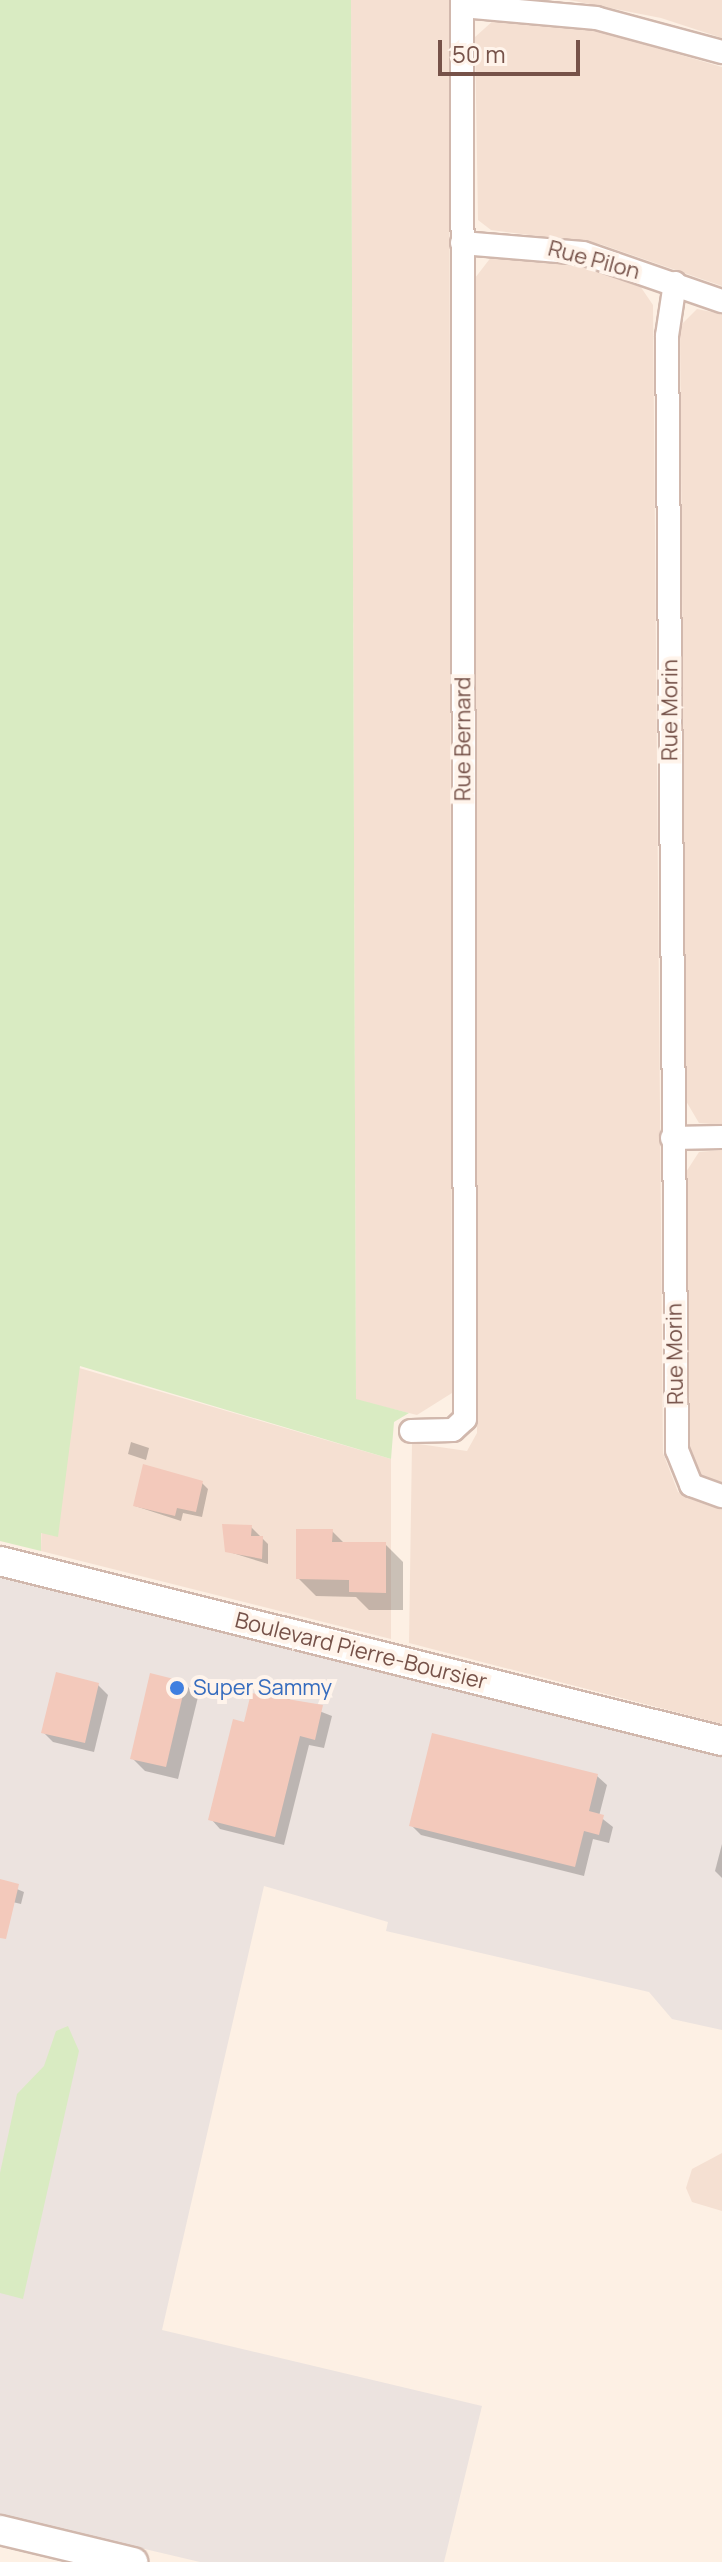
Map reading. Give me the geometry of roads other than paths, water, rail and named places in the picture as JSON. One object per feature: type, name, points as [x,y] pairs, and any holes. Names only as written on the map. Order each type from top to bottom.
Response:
[{"type":"street","points":[[462,3],[596,18],[722,52]]},
{"type":"street","name":"Rue Bernard","points":[[411,1431],[453,1430],[465,1419],[462,3]]},
{"type":"street","name":"Rue Pilon","points":[[462,243],[564,249],[675,283],[722,301]]},
{"type":"street","name":"Rue Morin","points":[[675,283],[667,336],[672,1138],[678,1461],[691,1485],[722,1496]]},
{"type":"street","points":[[672,1138],[722,1137]]},
{"type":"street","name":"Boulevard Pierre-Boursier","points":[[0,1561],[722,1741]]},
{"type":"street","points":[[0,2530],[133,2562]]},
{"type":"place","name":"Super Sammy","points":[[177,1688]]}]
